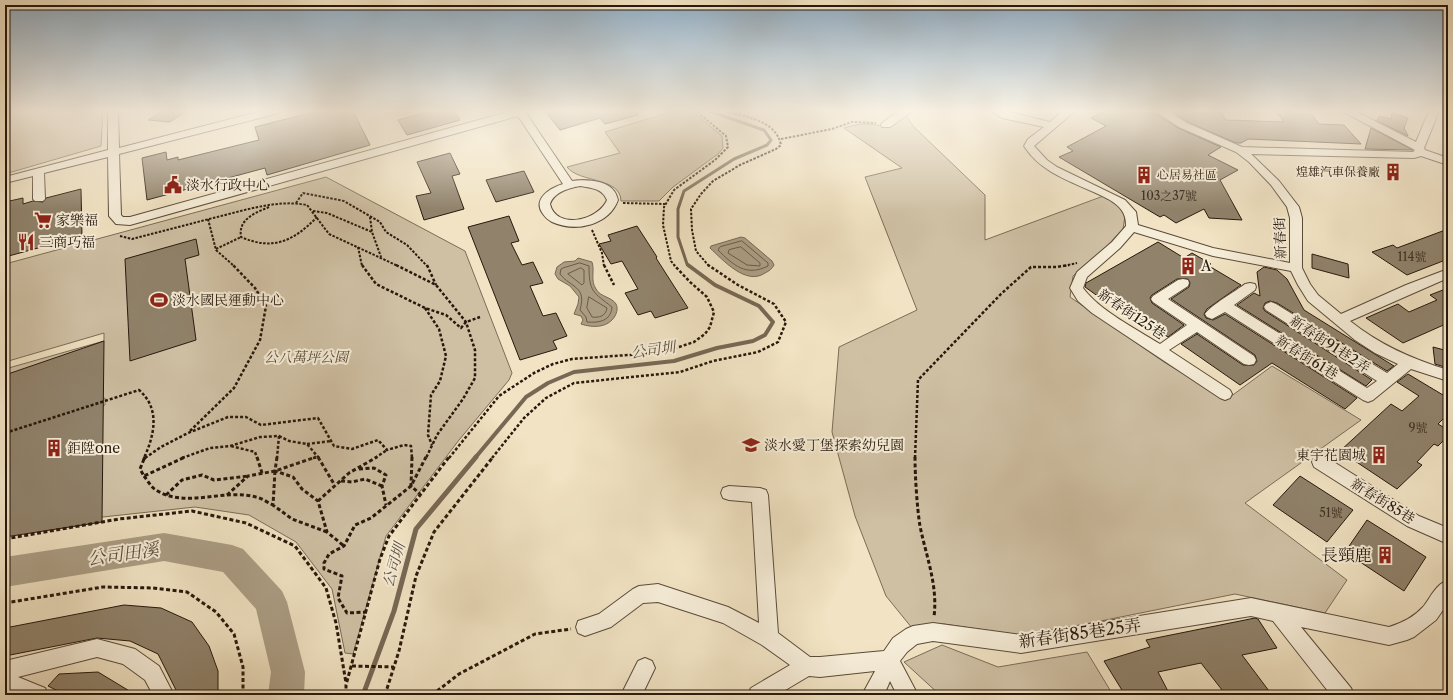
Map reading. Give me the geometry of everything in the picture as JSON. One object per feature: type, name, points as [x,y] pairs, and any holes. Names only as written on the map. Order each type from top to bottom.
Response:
[{"type":"street","points":[[113,144],[115,216],[120,221],[130,221],[407,144]]},
{"type":"street","points":[[5,180],[146,144]]},
{"type":"street","points":[[542,144],[569,184]]},
{"type":"street","points":[[1030,144],[1029,146],[1031,151],[1042,163],[1120,201],[1130,212],[1132,227],[1171,240],[1266,263],[1296,268]]},
{"type":"street","name":"新春街","points":[[1226,144],[1240,150],[1262,169],[1293,207],[1296,218],[1296,268],[1304,286],[1314,298],[1360,336],[1380,349],[1409,363],[1448,376]]},
{"type":"street","points":[[1408,144],[1448,162]]},
{"type":"street","points":[[1240,150],[1414,155],[1420,150],[1422,144]]},
{"type":"street","points":[[38,171],[39,199]]},
{"type":"street","points":[[580,183],[599,185],[606,189],[611,194],[613,202],[612,207],[607,213],[589,222],[565,223],[548,214],[545,208],[546,200],[559,188],[569,184],[580,183]]},
{"type":"street","name":"新春街125巷","points":[[1132,227],[1116,245],[1082,275],[1076,288],[1083,298],[1097,310],[1225,394]]},
{"type":"street","points":[[1340,320],[1448,273]]},
{"type":"street","points":[[1183,283],[1158,299],[1249,360]]},
{"type":"street","points":[[1212,314],[1250,287]]},
{"type":"street","name":"新春街61巷","points":[[1224,305],[1368,396],[1388,381]]},
{"type":"street","name":"新春街91巷2弄","points":[[1271,307],[1388,381]]},
{"type":"street","points":[[1166,346],[1197,325]]},
{"type":"street","points":[[1388,381],[1409,363]]},
{"type":"street","name":"新春街85巷","points":[[1320,462],[1413,521],[1448,536]]},
{"type":"street","points":[[729,493],[760,495],[769,638]]},
{"type":"street","name":"新春街85巷25弄","points":[[872,695],[877,689],[889,660],[900,645],[913,635],[933,632],[1021,644],[1251,607],[1389,636],[1407,631],[1429,614],[1448,588]]},
{"type":"street","points":[[586,627],[604,621],[639,595],[658,593],[728,616],[769,638],[806,666],[820,667],[889,660],[908,695]]},
{"type":"street","points":[[1278,613],[1344,695]]},
{"type":"street","points":[[5,671],[97,648],[128,656],[152,673],[164,695]]},
{"type":"street","points":[[758,695],[806,666]]},
{"type":"street","points":[[631,695],[645,668]]},
{"type":"street","points":[[5,682],[38,695]]},
{"type":"path","points":[[346,685],[367,612],[380,559],[389,536],[420,494],[500,396],[514,384],[548,366],[571,360],[680,348],[698,340],[706,333],[714,312],[708,297],[690,282],[671,261],[663,225],[664,207],[674,190],[715,160],[728,147],[727,144]]},
{"type":"path","points":[[385,695],[399,651],[416,576],[434,532],[524,418],[546,398],[574,382],[680,372],[713,361],[758,352],[778,342],[786,322],[774,304],[738,285],[711,268],[696,250],[692,230],[691,209],[701,194],[713,182],[740,165],[776,149],[780,144]]},
{"type":"path","points":[[296,203],[303,193],[344,201],[380,222],[386,232],[407,246],[427,265],[436,285],[466,322],[475,350],[475,378],[463,399],[437,435],[419,473],[411,486],[371,518],[355,525],[344,546],[329,554],[324,563],[324,569],[342,576],[338,598],[347,613],[367,612]]},
{"type":"path","points":[[613,202],[665,204]]},
{"type":"path","points":[[120,236],[132,239],[245,210],[278,204],[296,203],[306,205],[313,211],[329,234],[381,257],[436,285]]},
{"type":"path","points":[[241,237],[240,231],[247,217],[259,210],[278,204]]},
{"type":"path","points":[[313,211],[327,213],[372,232]]},
{"type":"path","points":[[216,250],[241,237],[256,243],[279,242],[290,239],[306,229],[317,217]]},
{"type":"path","points":[[370,217],[372,232],[381,257]]},
{"type":"path","points":[[188,433],[234,388],[260,340],[266,306],[255,288],[232,263],[216,250],[208,219]]},
{"type":"path","points":[[589,222],[594,238],[602,253],[604,265],[614,285]]},
{"type":"path","points":[[358,247],[362,266],[376,284],[425,308],[446,315],[461,328],[466,322],[480,317]]},
{"type":"path","points":[[933,632],[935,608],[931,567],[920,525],[915,462],[918,380],[1001,294],[1031,267],[1057,267],[1100,258]]},
{"type":"path","points":[[425,308],[440,330],[446,356],[440,381],[431,395],[428,435],[432,445]]},
{"type":"path","points":[[5,433],[139,390],[146,394],[152,412],[154,435],[140,469],[155,490],[166,495],[180,498],[226,495],[256,497],[273,505],[292,519],[327,532],[344,546]]},
{"type":"path","points":[[144,459],[188,433],[228,417],[246,417],[261,425],[318,418],[334,446],[352,449],[378,440],[387,450]]},
{"type":"path","points":[[144,476],[190,455],[210,448],[230,446],[260,437],[279,436],[289,441],[307,444],[331,441]]},
{"type":"path","points":[[273,505],[279,436]]},
{"type":"path","points":[[307,444],[325,467],[334,484]]},
{"type":"path","points":[[357,470],[365,463],[380,457],[387,450],[404,445],[411,446],[411,486]]},
{"type":"path","points":[[230,446],[255,452],[262,473]]},
{"type":"path","points":[[275,472],[290,465],[318,457]]},
{"type":"path","points":[[318,501],[334,484],[341,481],[349,473],[372,467],[381,470],[386,475],[382,486],[386,505]]},
{"type":"path","points":[[166,495],[182,480],[202,475],[214,480],[275,472],[293,477],[302,489],[318,501],[327,532]]},
{"type":"path","points":[[226,495],[248,476]]},
{"type":"path","points":[[341,481],[352,482],[365,479],[382,486]]},
{"type":"path","points":[[411,486],[420,494]]},
{"type":"path","points":[[5,539],[119,519],[192,511],[246,523],[295,546],[326,588],[336,623],[346,685],[346,695]]},
{"type":"path","points":[[5,604],[102,586],[187,592],[216,612],[234,634],[243,667],[243,695]]},
{"type":"path","points":[[432,695],[459,674],[535,634],[586,627]]},
{"type":"path","points":[[352,666],[394,667]]},
{"type":"green space","points":[[5,144],[101,144],[101,146],[5,174]]},
{"type":"green space","points":[[613,144],[723,144],[723,148],[718,154],[673,187],[659,201],[621,201],[619,193],[614,188],[607,184],[580,176],[567,167],[620,153]]},
{"type":"green space","points":[[867,144],[931,144],[985,195],[985,240],[1106,195],[1117,203],[1125,216],[1123,229],[1107,246],[1073,276],[1070,297],[1164,362],[1226,400],[1272,366],[1361,420],[1245,503],[1347,580],[1325,613],[1235,594],[1026,636],[944,624],[912,628],[886,596],[855,516],[832,432],[839,347],[917,310],[865,177],[902,168]]},
{"type":"green space","name":"公八萬坪公園","points":[[326,177],[465,251],[512,373],[509,380],[459,440],[386,536],[353,654],[345,653],[332,589],[296,542],[249,515],[195,507],[103,517],[5,533],[5,437],[105,405],[105,398],[5,431],[5,369],[104,341],[104,333],[5,362],[5,264]]},
{"type":"green space","points":[[942,645],[998,667],[1087,652],[1113,695],[940,695],[904,662]]},
{"type":"water","points":[[741,237],[745,238],[772,261],[774,265],[771,269],[758,276],[743,274],[728,265],[710,248],[711,246]]},
{"type":"water","points":[[578,258],[592,262],[594,286],[600,294],[612,300],[617,306],[615,316],[604,325],[590,326],[581,324],[583,320],[581,316],[574,314],[579,297],[570,286],[558,279],[555,274],[557,267],[564,262],[575,261]]},
{"type":"building","name":"淡水行政中心","points":[[244,144],[369,144],[370,145],[267,175],[265,168],[147,200],[142,158],[166,152],[167,160],[178,157],[178,160]]},
{"type":"building","name":"心居易社區","points":[[1073,144],[1213,144],[1221,147],[1208,155],[1238,170],[1220,180],[1242,220],[1209,218],[1204,209],[1176,223],[1164,215],[1160,217],[1059,157],[1073,151],[1067,147]]},
{"type":"building","points":[[1367,144],[1401,144],[1413,150],[1365,149]]},
{"type":"building","points":[[450,153],[460,174],[452,176],[464,209],[424,220],[416,196],[431,193],[417,162]]},
{"type":"building","points":[[524,171],[534,192],[496,202],[486,180]]},
{"type":"building","name":"家樂福","points":[[81,189],[82,236],[5,257],[5,202],[23,198],[23,204],[33,201],[43,202],[46,198]]},
{"type":"building","points":[[509,216],[519,241],[511,243],[522,265],[533,262],[543,283],[530,286],[543,316],[556,313],[567,336],[553,341],[557,349],[520,360],[468,227]]},
{"type":"building","points":[[637,226],[688,308],[655,318],[651,311],[638,315],[625,293],[638,289],[622,261],[611,264],[599,244],[611,241],[608,235]]},
{"type":"building","points":[[1448,229],[1448,259],[1407,275],[1372,252],[1393,245],[1397,248]]},
{"type":"building","name":"淡水國民運動中心","points":[[196,239],[199,255],[185,259],[196,340],[130,361],[125,259]]},
{"type":"building","points":[[1158,242],[1184,258],[1192,253],[1211,264],[1209,266],[1241,285],[1207,309],[1204,314],[1206,318],[1213,320],[1225,314],[1357,398],[1345,409],[1272,363],[1240,385],[1181,344],[1197,334],[1243,365],[1254,365],[1257,361],[1255,355],[1171,299],[1189,287],[1190,283],[1188,279],[1177,279],[1152,295],[1150,298],[1152,303],[1184,325],[1168,337],[1105,294],[1099,297],[1085,287],[1086,283]]},
{"type":"building","points":[[1312,254],[1348,264],[1349,278],[1312,268]]},
{"type":"building","points":[[1264,267],[1277,270],[1287,279],[1304,310],[1394,366],[1387,371],[1277,303],[1270,301],[1265,303],[1263,308],[1265,311],[1372,380],[1366,386],[1237,305],[1254,293],[1260,296],[1257,272]]},
{"type":"building","points":[[1448,288],[1448,323],[1403,343],[1366,318],[1398,304],[1409,312],[1437,300],[1430,295]]},
{"type":"building","name":"鉅陞one","points":[[104,341],[102,522],[5,537],[5,375]]},
{"type":"building","points":[[1433,347],[1448,351],[1448,368],[1435,364]]},
{"type":"building","points":[[1408,374],[1448,398],[1448,414],[1438,424],[1448,430],[1448,436],[1438,446],[1434,444],[1417,462],[1422,465],[1397,489],[1340,451],[1391,404],[1402,411],[1419,396],[1397,382]]},
{"type":"building","name":"長頸鹿","points":[[1300,476],[1353,510],[1327,542],[1273,505]]},
{"type":"building","name":"長頸鹿","points":[[1367,520],[1426,557],[1404,591],[1345,552]]},
{"type":"building","points":[[124,605],[161,608],[192,622],[209,646],[218,671],[218,695],[176,695],[176,690],[158,654],[130,641],[97,638],[5,656],[5,628]]},
{"type":"building","points":[[1255,618],[1258,619],[1277,648],[1242,655],[1272,695],[1226,695],[1201,663],[1158,672],[1170,695],[1125,695],[1104,661],[1150,647],[1146,640]]},
{"type":"building","points":[[98,672],[136,695],[66,695],[48,686],[59,674]]},
{"type":"waterway","name":"公司圳","points":[[688,265],[678,237],[678,209],[684,191],[734,159],[768,144]]},
{"type":"waterway","name":"公司圳","points":[[475,458],[526,397],[548,383],[574,372],[674,361],[717,348],[753,341],[765,335],[773,322],[759,306],[715,285],[688,265]]},
{"type":"waterway","name":"公司圳","points":[[363,695],[394,611],[416,529],[476,457]]},
{"type":"waterway","name":"公司田溪","points":[[5,572],[164,547],[232,559],[271,602],[288,672],[286,695]]},
{"type":"place","name":"煌雄汽車保養廠","points":[[1393,172]]},
{"type":"place","name":"心居易社區","points":[[1144,175]]},
{"type":"place","name":"淡水行政中心","points":[[173,185]]},
{"type":"place","name":"家樂福","points":[[43,220]]},
{"type":"place","name":"三商巧福","points":[[26,242]]},
{"type":"place","name":"A","points":[[1188,266]]},
{"type":"place","name":"淡水國民運動中心","points":[[159,300]]},
{"type":"place","name":"淡水愛丁堡探索幼兒園","points":[[751,445]]},
{"type":"place","name":"鉅陞one","points":[[54,448]]},
{"type":"place","name":"東宇花園城","points":[[1379,455]]},
{"type":"place","name":"長頸鹿","points":[[1385,555]]}]
